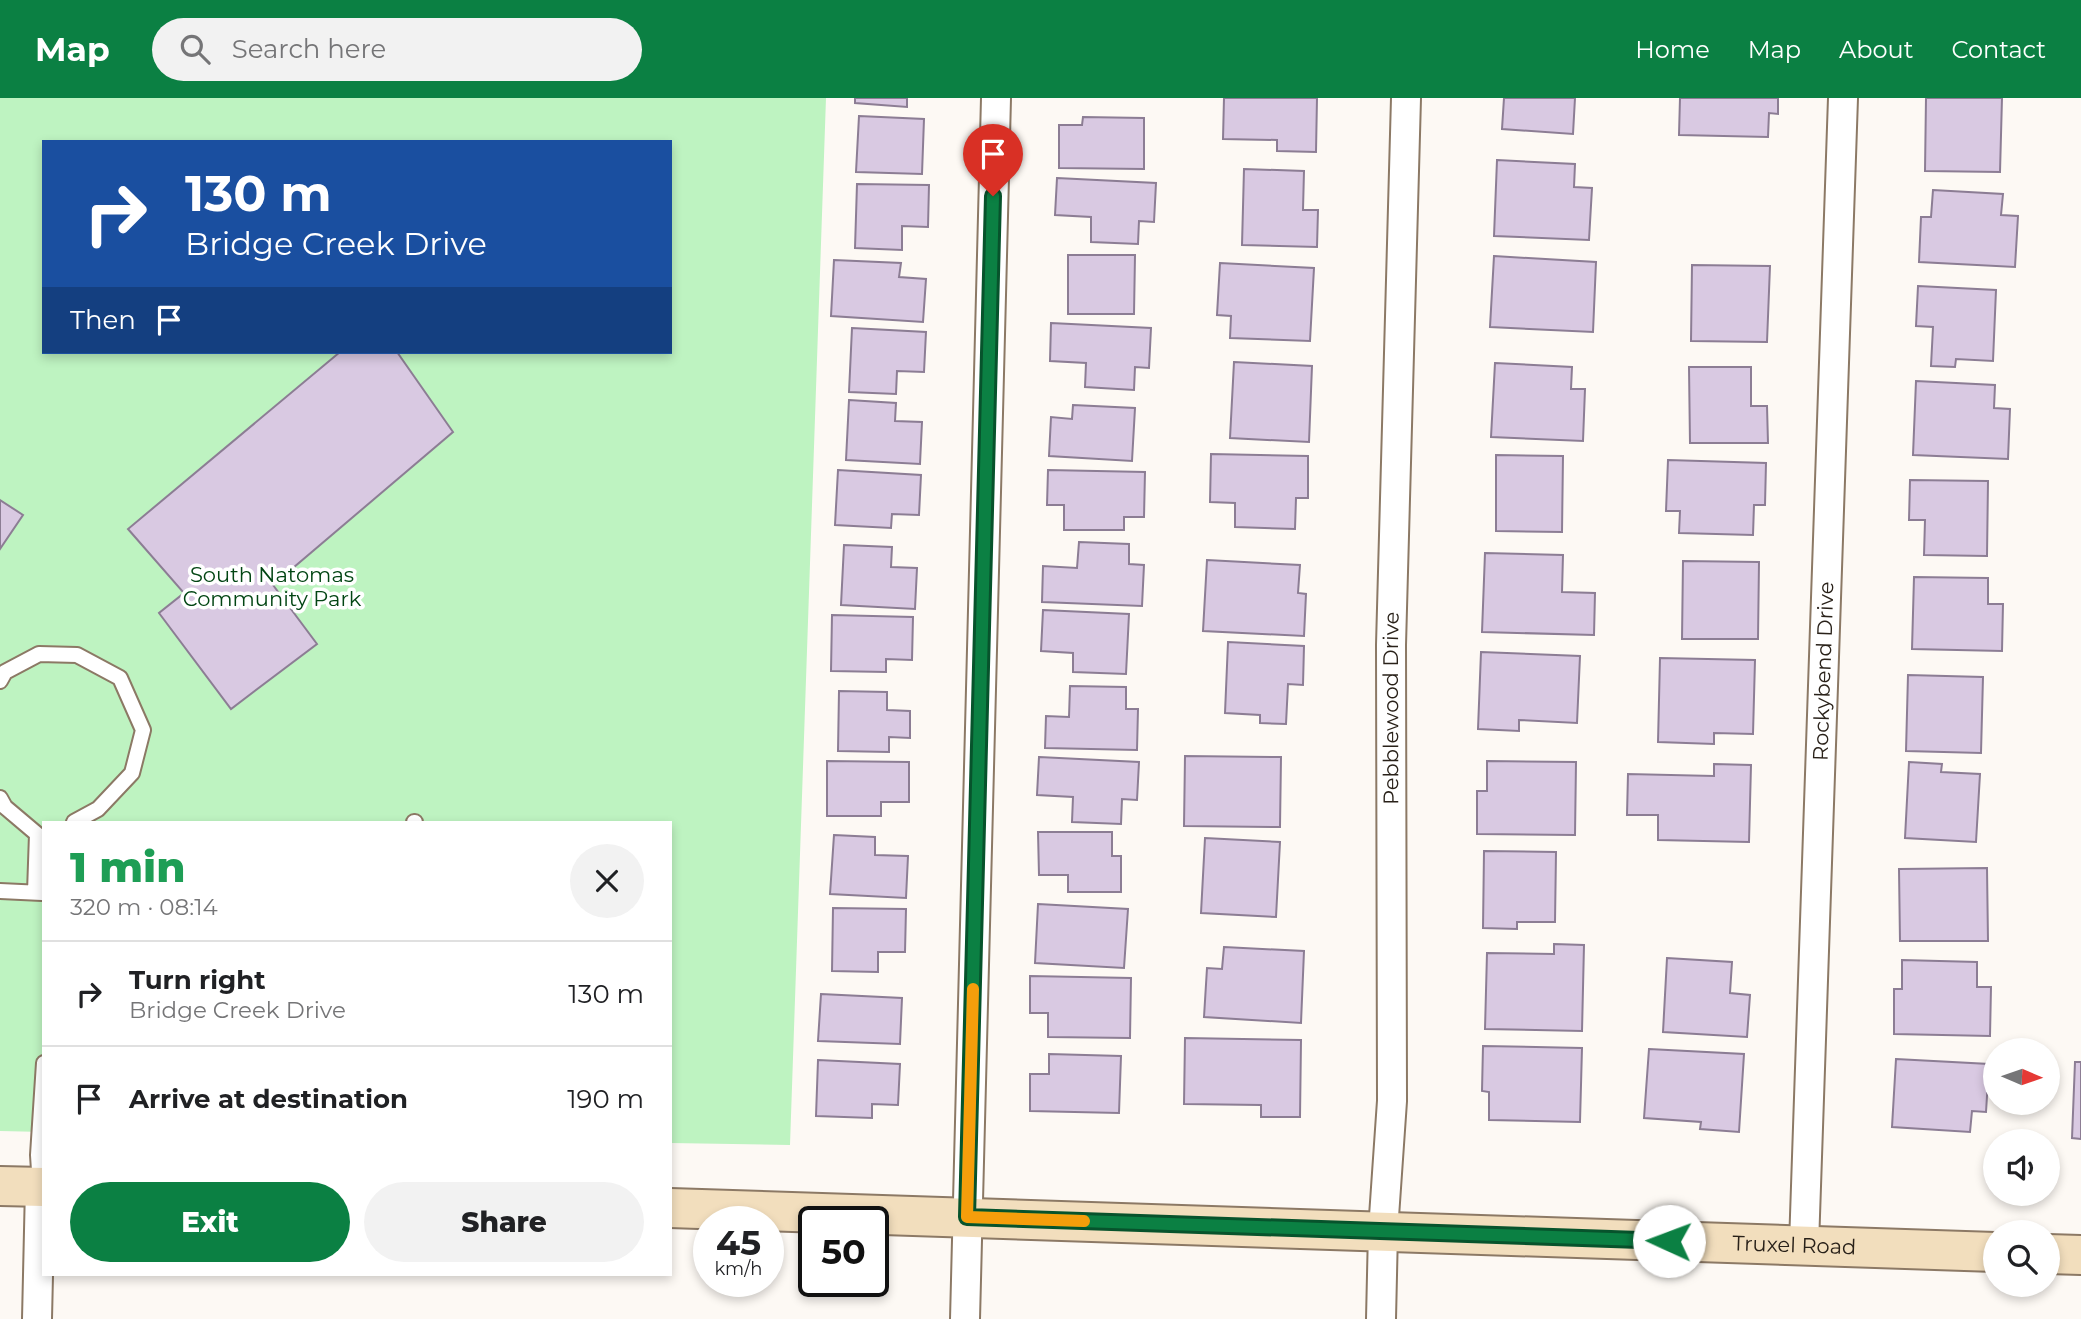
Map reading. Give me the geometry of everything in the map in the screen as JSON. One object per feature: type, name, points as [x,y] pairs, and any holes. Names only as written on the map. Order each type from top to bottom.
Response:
[{"type":"main road","points":[[0,1186],[42,1187]]},
{"type":"main road","name":"Truxel Road","points":[[672,1208],[1983,1252]]},
{"type":"main road","points":[[2060,1254],[2081,1255]]},
{"type":"street","points":[[965,1319],[996,98]]},
{"type":"street","name":"Pebblewood Drive","points":[[1381,1319],[1382,1231],[1392,1101],[1391,645],[1406,98]]},
{"type":"street","name":"Rockybend Drive","points":[[1804,1245],[1843,98]]},
{"type":"street","points":[[37,1319],[42,1187]]},
{"type":"lane","points":[[0,681],[5,672],[39,654],[77,655],[120,678],[143,730],[132,773],[98,809],[76,821]]},
{"type":"lane","points":[[0,798],[5,807],[40,833],[39,893],[0,891]]},
{"type":"lane","points":[[42,1094],[38,1155],[42,1187]]},
{"type":"green space","name":"South Natomas Community Park","points":[[0,98],[826,98],[790,1145],[672,1143],[672,821],[42,821],[42,1132],[0,1131]]},
{"type":"building","points":[[855,98],[907,98],[907,107],[855,103]]},
{"type":"building","points":[[1224,98],[1317,98],[1316,152],[1277,151],[1277,140],[1223,139]]},
{"type":"building","points":[[1504,98],[1575,98],[1573,134],[1502,129]]},
{"type":"building","points":[[1680,98],[1778,98],[1778,114],[1769,113],[1768,137],[1679,135]]},
{"type":"building","points":[[1926,98],[2002,98],[2000,172],[1925,171]]},
{"type":"building","points":[[859,116],[924,119],[922,174],[856,172]]},
{"type":"building","points":[[1083,117],[1144,118],[1144,169],[1059,168],[1059,125],[1082,125]]},
{"type":"building","points":[[1497,160],[1575,164],[1574,187],[1592,188],[1589,240],[1494,236]]},
{"type":"building","points":[[1244,169],[1304,171],[1303,210],[1318,210],[1317,247],[1242,245]]},
{"type":"building","points":[[1057,178],[1156,183],[1154,222],[1139,221],[1138,244],[1091,242],[1091,217],[1055,215]]},
{"type":"building","points":[[857,184],[929,185],[928,227],[902,226],[902,250],[855,248]]},
{"type":"building","points":[[1933,190],[2003,194],[2001,215],[2018,216],[2015,267],[1919,262],[1921,217],[1931,217]]},
{"type":"building","points":[[1068,255],[1135,255],[1134,314],[1068,314]]},
{"type":"building","points":[[1494,256],[1596,262],[1593,332],[1490,327]]},
{"type":"building","points":[[834,260],[901,263],[899,277],[926,279],[923,322],[831,316]]},
{"type":"building","points":[[1220,263],[1314,268],[1310,341],[1230,338],[1231,316],[1217,315]]},
{"type":"building","points":[[1692,265],[1770,266],[1767,342],[1691,341]]},
{"type":"building","points":[[1918,286],[1996,290],[1993,361],[1956,359],[1955,367],[1931,366],[1933,327],[1916,326]]},
{"type":"building","points":[[1051,323],[1151,328],[1149,368],[1135,367],[1134,390],[1085,387],[1086,363],[1050,361]]},
{"type":"building","points":[[852,328],[926,332],[924,372],[897,371],[896,394],[849,392]]},
{"type":"building","points":[[338,354],[398,354],[453,432],[273,585],[317,644],[231,709],[159,613],[184,593],[128,529]]},
{"type":"building","points":[[1234,362],[1312,366],[1309,442],[1230,438]]},
{"type":"building","points":[[1495,363],[1572,367],[1571,389],[1585,389],[1583,441],[1491,437]]},
{"type":"building","points":[[1689,367],[1751,367],[1751,406],[1767,406],[1768,443],[1690,443]]},
{"type":"building","points":[[1916,381],[1995,385],[1994,408],[2010,409],[2008,459],[1913,455]]},
{"type":"building","points":[[849,400],[896,403],[895,421],[922,422],[920,464],[846,460]]},
{"type":"building","points":[[1073,405],[1135,408],[1132,461],[1049,456],[1051,417],[1072,419]]},
{"type":"building","points":[[1211,454],[1308,456],[1308,498],[1296,498],[1295,529],[1235,527],[1235,503],[1210,502]]},
{"type":"building","points":[[1496,455],[1563,456],[1562,532],[1496,531]]},
{"type":"building","points":[[1668,460],[1766,463],[1765,505],[1754,505],[1753,535],[1679,533],[1680,511],[1666,511]]},
{"type":"building","points":[[838,470],[921,475],[919,515],[892,514],[891,528],[835,525]]},
{"type":"building","points":[[1048,470],[1145,472],[1144,517],[1124,517],[1124,530],[1064,530],[1064,505],[1047,505]]},
{"type":"building","points":[[1910,480],[1988,481],[1987,556],[1924,555],[1925,520],[1909,520]]},
{"type":"building","points":[[0,500],[23,515],[0,549]]},
{"type":"building","points":[[1079,542],[1129,544],[1129,564],[1144,565],[1142,606],[1042,602],[1043,566],[1077,568]]},
{"type":"building","points":[[844,545],[892,547],[891,567],[917,568],[915,609],[841,605]]},
{"type":"building","points":[[1485,553],[1563,555],[1562,592],[1595,593],[1594,635],[1482,632]]},
{"type":"building","points":[[1207,560],[1300,565],[1298,593],[1306,594],[1304,636],[1203,631]]},
{"type":"building","points":[[1683,561],[1759,562],[1758,639],[1682,639]]},
{"type":"building","points":[[1914,577],[1988,578],[1988,604],[2003,604],[2002,651],[1912,649]]},
{"type":"building","points":[[1043,610],[1129,614],[1126,674],[1073,672],[1073,653],[1041,651]]},
{"type":"building","points":[[832,615],[913,617],[912,660],[886,659],[886,672],[831,671]]},
{"type":"building","points":[[1228,642],[1304,646],[1303,685],[1288,684],[1286,724],[1260,723],[1260,715],[1225,713]]},
{"type":"building","points":[[1481,652],[1580,656],[1577,723],[1519,720],[1519,731],[1478,729]]},
{"type":"building","points":[[1660,658],[1755,660],[1753,734],[1714,733],[1714,744],[1658,742]]},
{"type":"building","points":[[1908,675],[1983,677],[1981,753],[1906,751]]},
{"type":"building","points":[[1070,686],[1126,687],[1126,709],[1138,709],[1137,750],[1045,748],[1046,716],[1069,717]]},
{"type":"building","points":[[839,691],[887,692],[887,710],[910,711],[910,738],[889,737],[889,752],[838,751]]},
{"type":"building","points":[[1185,756],[1281,757],[1280,827],[1184,826]]},
{"type":"building","points":[[1039,757],[1139,762],[1137,800],[1122,799],[1121,824],[1072,822],[1073,797],[1037,795]]},
{"type":"building","points":[[827,761],[909,762],[909,802],[881,802],[881,816],[827,816]]},
{"type":"building","points":[[1487,761],[1576,762],[1575,835],[1477,834],[1477,791],[1487,791]]},
{"type":"building","points":[[1909,762],[1942,764],[1941,772],[1980,774],[1976,842],[1905,838]]},
{"type":"building","points":[[1714,764],[1751,765],[1749,842],[1658,840],[1658,815],[1627,815],[1628,774],[1714,776]]},
{"type":"building","points":[[1038,832],[1112,832],[1112,856],[1121,856],[1121,892],[1068,892],[1068,875],[1039,875]]},
{"type":"building","points":[[834,835],[875,837],[875,855],[908,856],[906,898],[830,894]]},
{"type":"building","points":[[1205,838],[1280,842],[1276,917],[1201,913]]},
{"type":"building","points":[[1484,851],[1556,852],[1555,922],[1517,922],[1517,929],[1483,928]]},
{"type":"building","points":[[1987,868],[1988,941],[1900,941],[1899,869]]},
{"type":"building","points":[[1038,904],[1128,909],[1124,968],[1035,963]]},
{"type":"building","points":[[833,908],[906,909],[905,952],[878,952],[878,972],[832,971]]},
{"type":"building","points":[[1554,944],[1584,945],[1582,1031],[1485,1029],[1487,953],[1554,954]]},
{"type":"building","points":[[1224,947],[1304,951],[1301,1023],[1204,1017],[1207,968],[1222,969]]},
{"type":"building","points":[[1667,958],[1732,962],[1730,993],[1750,995],[1747,1037],[1663,1032]]},
{"type":"building","points":[[1902,960],[1977,962],[1977,987],[1991,987],[1990,1036],[1894,1034],[1894,989],[1902,989]]},
{"type":"building","points":[[1030,976],[1131,978],[1130,1038],[1048,1037],[1048,1013],[1030,1013]]},
{"type":"building","points":[[821,994],[902,998],[900,1044],[818,1041]]},
{"type":"building","points":[[1185,1038],[1301,1040],[1300,1117],[1261,1117],[1261,1105],[1184,1104]]},
{"type":"building","points":[[1483,1046],[1582,1048],[1580,1122],[1489,1120],[1489,1092],[1482,1091]]},
{"type":"building","points":[[1649,1049],[1744,1054],[1739,1132],[1700,1129],[1701,1122],[1644,1118]]},
{"type":"building","points":[[1049,1054],[1121,1056],[1119,1113],[1030,1111],[1030,1074],[1049,1074]]},
{"type":"building","points":[[1896,1059],[1983,1064],[1983,1112],[1972,1111],[1970,1132],[1892,1127]]},
{"type":"building","points":[[818,1060],[900,1064],[898,1105],[872,1104],[872,1118],[816,1116]]},
{"type":"building","points":[[2075,1062],[2081,1062],[2081,1139],[2072,1138]]},
{"type":"slow traffic","points":[[973,989],[967,1217],[1084,1221]]},
{"type":"route","points":[[993,196],[967,1217],[1669,1241]]}]
